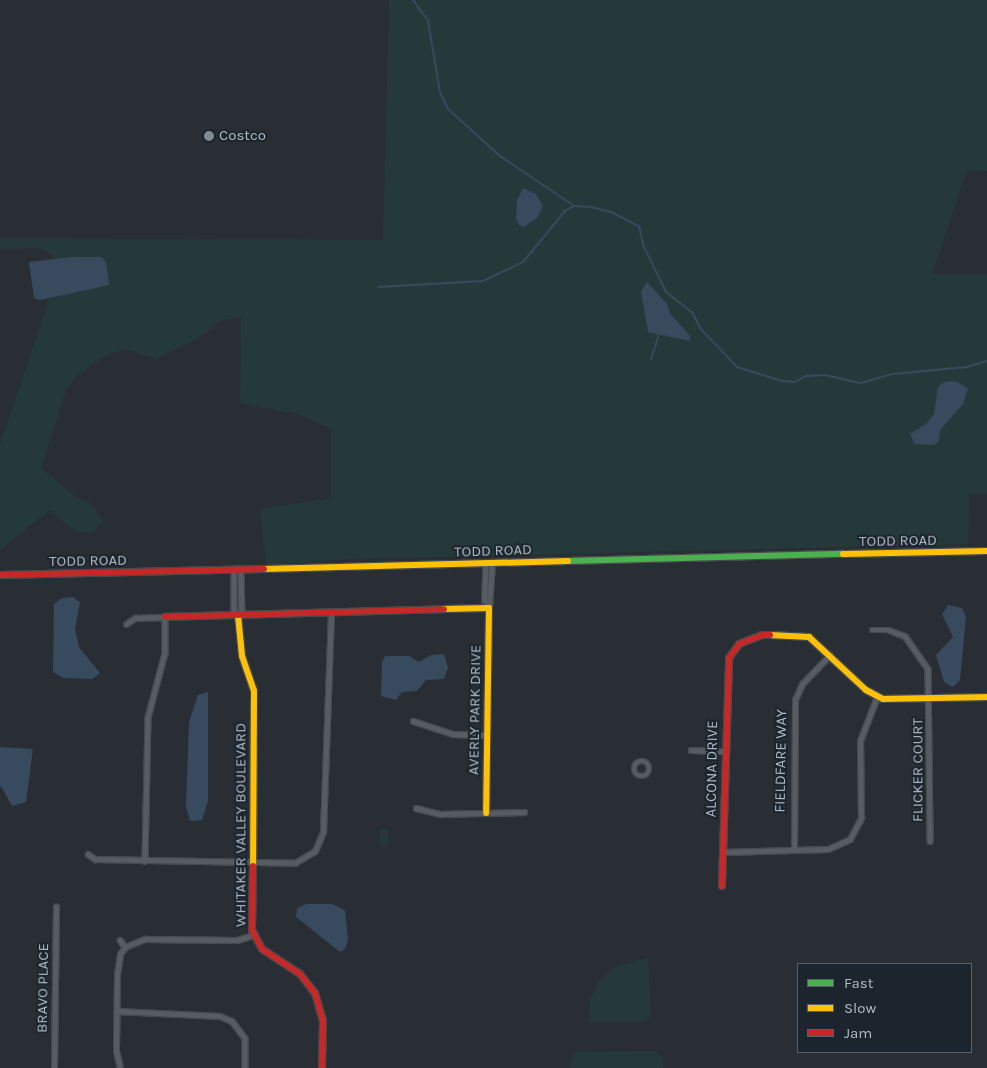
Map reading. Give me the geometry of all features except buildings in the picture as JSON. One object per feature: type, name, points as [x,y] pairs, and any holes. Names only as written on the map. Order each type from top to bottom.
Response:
[{"type":"street","name":"TODD ROAD","points":[[0,575],[987,551]]},
{"type":"street","name":"AVERLY PARK DRIVE","points":[[486,813],[489,608],[485,600],[489,563]]},
{"type":"street","name":"WHITAKER VALLEY BOULEVARD","points":[[238,570],[238,615],[242,656],[254,690],[251,862],[253,935],[264,950],[300,974],[315,993],[323,1021],[322,1068]]},
{"type":"street","points":[[126,624],[135,618],[489,608]]},
{"type":"street","points":[[88,854],[95,859],[295,863],[315,852],[321,842],[331,612]]},
{"type":"street","points":[[144,860],[148,711],[165,653],[165,617]]},
{"type":"street","name":"FLICKER COURT","points":[[872,630],[895,632],[912,642],[928,669],[931,699],[930,840]]},
{"type":"street","name":"ALCONA DRIVE","points":[[722,886],[727,669],[731,654],[739,644],[751,637],[794,634],[813,639],[830,655]]},
{"type":"street","points":[[830,655],[877,697],[931,699],[987,697]]},
{"type":"street","name":"FIELDFARE WAY","points":[[794,850],[795,697],[802,684],[830,655]]},
{"type":"street","points":[[722,852],[828,849],[846,842],[860,821],[860,743],[877,697]]},
{"type":"street","points":[[413,721],[453,734],[487,735]]},
{"type":"street","points":[[691,750],[725,751]]},
{"type":"street","points":[[416,808],[438,814],[524,812]]},
{"type":"street","name":"BRAVO PLACE","points":[[54,1068],[56,907]]},
{"type":"street","points":[[125,946],[145,939],[237,940],[253,935]]},
{"type":"street","points":[[120,940],[125,946]]},
{"type":"street","points":[[120,1068],[116,1050],[118,966],[125,946]]},
{"type":"street","points":[[117,1011],[220,1016],[241,1030],[245,1040],[245,1068]]},
{"type":"shaded area","points":[[389,0],[987,0],[987,171],[967,170],[932,274],[987,274],[987,494],[969,494],[968,544],[351,559],[266,565],[260,509],[331,498],[331,428],[298,414],[240,403],[241,317],[222,320],[199,338],[156,359],[124,349],[103,357],[76,377],[66,390],[41,468],[76,497],[92,504],[103,521],[93,533],[76,532],[50,510],[0,550],[0,444],[47,306],[53,255],[39,248],[0,249],[0,238],[383,240]]},
{"type":"shaded area","points":[[380,829],[388,829],[388,846],[380,846]]},
{"type":"shaded area","points":[[648,958],[651,1015],[644,1022],[589,1022],[590,1000],[599,982],[615,967]]},
{"type":"shaded area","points":[[655,1051],[663,1059],[663,1068],[568,1068],[576,1052]]},
{"type":"water","points":[[523,188],[536,194],[543,206],[538,217],[524,227],[519,225],[516,219],[517,200]]},
{"type":"water","points":[[73,257],[102,257],[106,262],[109,285],[40,300],[34,298],[29,262]]},
{"type":"water","points":[[647,282],[667,304],[670,313],[690,336],[690,341],[648,332],[641,292]]},
{"type":"water","points":[[955,381],[968,388],[963,404],[940,430],[939,441],[934,445],[915,444],[910,434],[926,424],[934,414],[938,387],[944,382]]},
{"type":"water","points":[[73,597],[80,602],[75,629],[79,647],[100,673],[92,679],[64,678],[53,672],[54,604],[62,598]]},
{"type":"water","points":[[948,605],[962,608],[966,617],[960,680],[953,687],[944,682],[936,655],[953,637],[942,614]]},
{"type":"water","points":[[444,654],[448,668],[444,679],[426,680],[417,691],[402,692],[396,700],[381,696],[382,662],[385,656],[409,656],[419,662],[431,655]]},
{"type":"water","points":[[208,692],[208,801],[202,820],[190,821],[186,807],[189,722],[198,695]]},
{"type":"water","points":[[0,747],[33,749],[26,802],[12,806],[0,785]]},
{"type":"water","points":[[306,904],[332,904],[345,910],[348,940],[345,949],[340,952],[296,917],[297,908]]},
{"type":"waterway","points":[[413,0],[428,21],[440,92],[448,109],[500,156],[574,206]]},
{"type":"waterway","points":[[378,287],[483,281],[523,262],[565,211],[574,206],[590,207],[611,212],[639,226],[644,247],[666,292],[692,312],[700,328],[737,367],[782,381],[795,382],[806,376],[825,375],[861,383],[893,374],[967,367],[987,361]]},
{"type":"waterway","points":[[651,359],[659,335]]},
{"type":"traffic: fast","points":[[568,561],[843,554]]},
{"type":"traffic: slow","points":[[843,554],[987,551]]},
{"type":"traffic: slow","points":[[264,569],[568,561]]},
{"type":"traffic: slow","points":[[444,609],[489,608],[486,813]]},
{"type":"traffic: slow","points":[[238,615],[242,656],[254,691],[253,866]]},
{"type":"traffic: slow","points":[[770,635],[809,637],[866,690],[883,699],[987,697]]},
{"type":"traffic: jam","points":[[0,575],[264,569]]},
{"type":"traffic: jam","points":[[165,617],[444,609]]},
{"type":"traffic: jam","points":[[722,886],[729,658],[739,644],[762,635],[770,635]]},
{"type":"traffic: jam","points":[[253,866],[252,930],[262,949],[300,974],[315,993],[323,1021],[322,1068]]},
{"type":"place","name":"Costco","points":[[209,136]]}]
